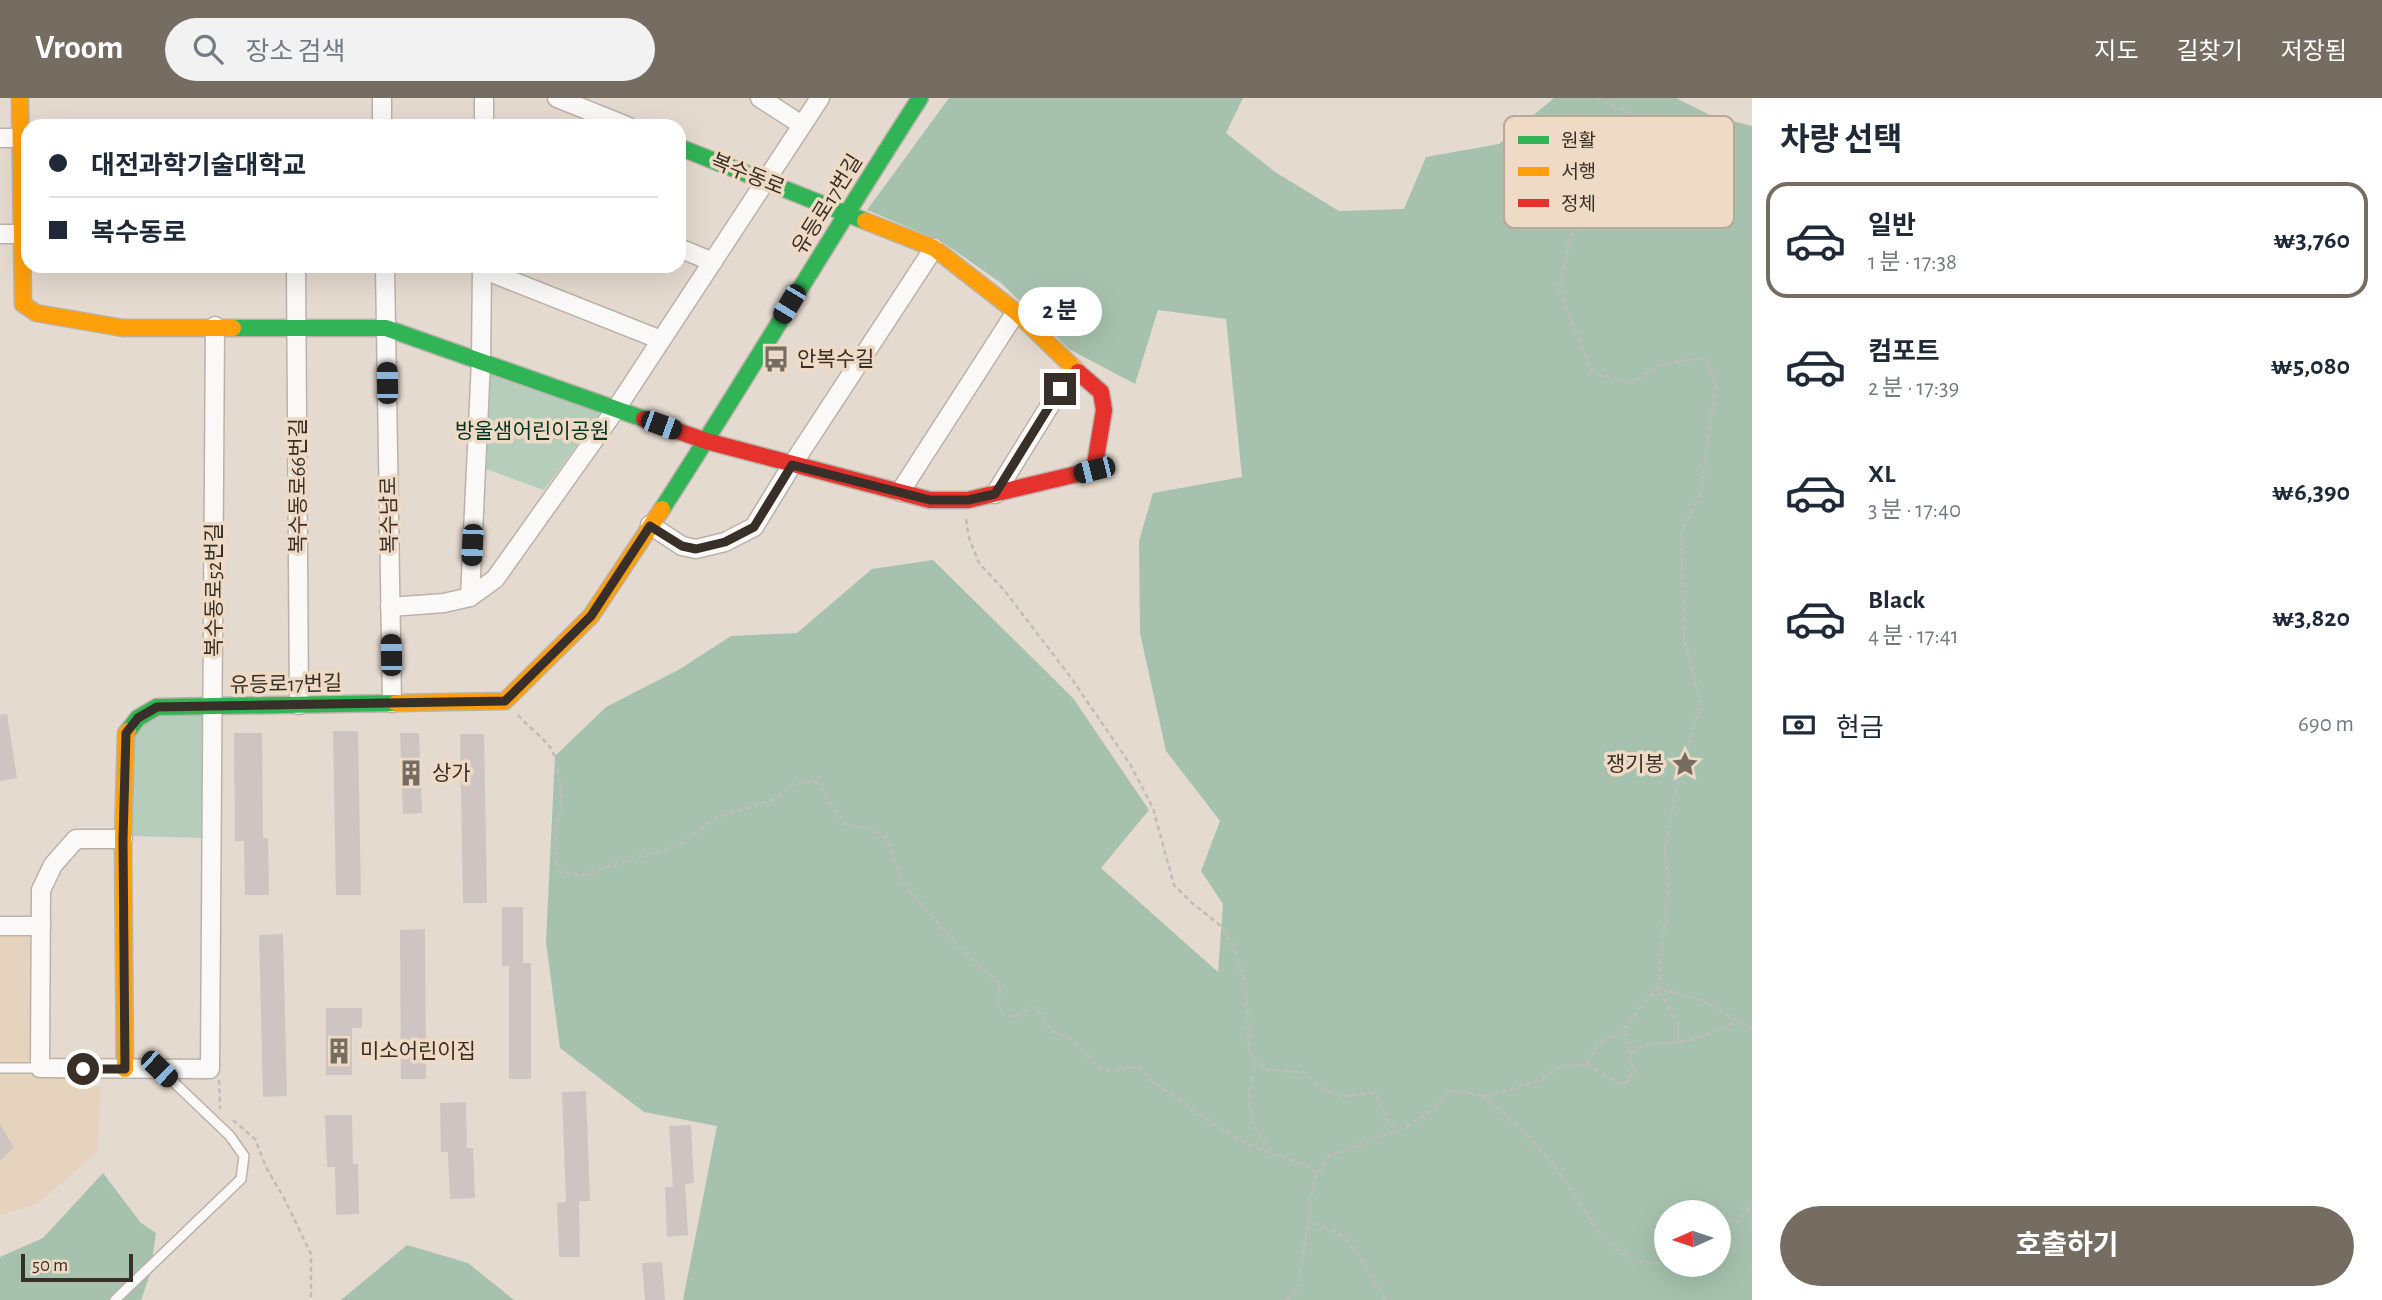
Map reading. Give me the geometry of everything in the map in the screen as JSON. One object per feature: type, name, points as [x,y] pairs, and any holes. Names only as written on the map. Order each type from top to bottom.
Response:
[{"type":"street","points":[[20,98],[22,119]]},
{"type":"street","points":[[382,98],[382,119]]},
{"type":"street","points":[[484,98],[484,119]]},
{"type":"street","points":[[557,98],[610,119]]},
{"type":"street","points":[[760,98],[802,125]]},
{"type":"street","points":[[390,607],[444,603],[470,597],[495,579],[616,409],[820,98]]},
{"type":"street","name":"유등로17번길","points":[[125,1069],[123,839],[126,733],[138,718],[157,707],[505,701],[591,616],[706,441],[845,213],[920,98]]},
{"type":"street","points":[[0,138],[21,138]]},
{"type":"street","name":"복수동로","points":[[686,150],[934,248],[1016,312],[1101,392],[1104,410],[1094,470],[961,500],[930,500],[706,441]]},
{"type":"street","points":[[0,234],[21,234]]},
{"type":"street","points":[[650,526],[682,546],[696,549],[725,542],[754,527],[934,248]]},
{"type":"street","points":[[686,251],[713,262]]},
{"type":"street","points":[[24,273],[23,304],[36,313],[123,328],[386,327],[706,441]]},
{"type":"street","name":"복수동로66번길","points":[[296,273],[299,705]]},
{"type":"street","name":"복수남로","points":[[385,273],[392,704]]},
{"type":"street","points":[[470,597],[481,361],[482,273]]},
{"type":"street","points":[[497,273],[661,340]]},
{"type":"street","points":[[901,492],[1016,312]]},
{"type":"street","name":"복수동로52번길","points":[[211,1069],[215,326]]},
{"type":"street","points":[[995,494],[1073,368]]},
{"type":"street","points":[[123,839],[76,839],[53,865],[41,890],[40,1068],[211,1069]]},
{"type":"street","points":[[0,926],[41,926]]},
{"type":"lane","points":[[0,1068],[40,1068]]},
{"type":"lane","points":[[115,1300],[241,1179],[244,1156],[230,1136],[159,1069]]},
{"type":"path","points":[[1596,98],[1637,116]]},
{"type":"path","points":[[1580,228],[1570,236],[1559,290],[1593,373],[1631,383],[1663,365],[1706,358],[1716,383],[1701,492],[1681,533],[1685,636],[1700,705],[1675,795],[1665,850],[1668,889],[1658,988],[1678,1025],[1678,1040]]},
{"type":"path","points":[[961,500],[969,538],[979,563],[1004,590],[1069,675],[1136,775],[1153,808],[1174,885],[1221,926],[1234,947],[1246,988],[1248,1038],[1254,1068],[1249,1097],[1253,1126],[1274,1153]]},
{"type":"path","points":[[505,701],[551,747],[559,775],[561,798],[554,842],[554,860],[560,872],[583,874],[664,851],[678,845],[718,817],[775,799],[797,782],[817,782],[844,822],[858,827],[869,827],[884,835],[902,882],[960,948],[998,980],[998,1005],[1003,1014],[1014,1017],[1031,1007],[1036,1009],[1042,1013],[1052,1031],[1071,1039],[1102,1070],[1118,1071],[1140,1066],[1148,1078],[1222,1129],[1250,1145],[1318,1173]]},
{"type":"path","points":[[1658,988],[1704,1002],[1752,1029]]},
{"type":"path","points":[[1587,1065],[1597,1045],[1626,1027],[1658,988]]},
{"type":"path","points":[[1631,1053],[1640,1046],[1695,1039],[1739,1021]]},
{"type":"path","points":[[1286,1300],[1298,1291],[1314,1180],[1330,1155],[1398,1130],[1432,1111],[1450,1090],[1482,1095],[1500,1093],[1540,1080],[1562,1065],[1587,1065],[1624,1084],[1630,1080],[1633,1071],[1631,1053],[1626,1044],[1626,1027]]},
{"type":"path","points":[[1251,1057],[1269,1070],[1303,1072],[1321,1088],[1340,1096],[1375,1093],[1389,1124],[1398,1130]]},
{"type":"path","points":[[211,1069],[219,1080],[220,1109],[255,1139],[267,1170],[311,1254],[311,1300]]},
{"type":"path","points":[[1482,1095],[1486,1102],[1501,1111],[1545,1154],[1595,1228],[1630,1259],[1654,1264]]},
{"type":"path","points":[[1731,1220],[1738,1222],[1751,1205],[1752,1197]]},
{"type":"path","points":[[1307,1224],[1311,1222],[1326,1226],[1348,1240],[1387,1300]]},
{"type":"shaded area","points":[[0,929],[30,938],[32,1068],[101,1088],[97,1152],[37,1204],[0,1215]]},
{"type":"green space","points":[[949,98],[1243,98],[1226,133],[1275,172],[1339,211],[1404,209],[1426,157],[1499,144],[1504,140],[1504,228],[1734,228],[1734,121],[1752,126],[1752,1300],[683,1300],[717,1126],[644,1112],[560,1048],[546,942],[555,756],[606,707],[680,669],[731,636],[797,633],[872,569],[933,560],[1073,698],[1149,810],[1101,868],[1218,972],[1223,904],[1201,871],[1220,821],[1166,751],[1140,633],[1139,541],[1153,493],[1242,477],[1226,319],[1158,310],[1135,384],[1069,349],[1001,283],[941,241],[867,210]]},
{"type":"green space","points":[[1554,98],[1676,98],[1714,116],[1532,116]]},
{"type":"green space","name":"방울샘어린이공원","points":[[489,364],[602,411],[544,490],[486,469]]},
{"type":"green space","points":[[207,710],[203,838],[130,836],[135,733],[158,712]]},
{"type":"green space","points":[[103,1173],[141,1223],[156,1233],[150,1274],[141,1300],[0,1300],[0,1257],[43,1238]]},
{"type":"green space","points":[[407,1245],[468,1263],[514,1300],[341,1300]]},
{"type":"building","points":[[7,714],[17,778],[0,781],[0,715]]},
{"type":"building","points":[[333,731],[358,731],[361,895],[336,895]]},
{"type":"building","points":[[234,733],[262,733],[263,838],[268,838],[269,895],[245,895],[244,841],[235,841]]},
{"type":"building","name":"상가","points":[[400,733],[419,733],[422,813],[403,814]]},
{"type":"building","points":[[460,734],[484,734],[487,903],[463,903]]},
{"type":"building","points":[[502,907],[523,907],[523,963],[531,963],[531,1079],[509,1079],[509,966],[502,966]]},
{"type":"building","points":[[425,929],[426,1079],[401,1079],[400,930]]},
{"type":"building","points":[[283,934],[287,1096],[263,1097],[259,935]]},
{"type":"building","name":"미소어린이집","points":[[326,1008],[362,1008],[362,1028],[352,1028],[352,1075],[326,1075]]},
{"type":"building","points":[[586,1091],[590,1201],[579,1201],[580,1257],[559,1257],[557,1203],[566,1202],[562,1092]]},
{"type":"building","points":[[466,1102],[467,1148],[473,1148],[475,1198],[450,1199],[448,1152],[441,1152],[440,1103]]},
{"type":"building","points":[[325,1115],[352,1115],[353,1164],[358,1164],[359,1214],[336,1215],[335,1167],[327,1167]]},
{"type":"building","points":[[0,1124],[14,1147],[0,1161]]},
{"type":"building","points":[[691,1125],[694,1183],[685,1184],[688,1235],[667,1237],[665,1187],[673,1187],[669,1126]]},
{"type":"building","points":[[662,1262],[665,1300],[645,1300],[642,1263]]},
{"type":"traffic: fast","points":[[662,509],[920,98]]},
{"type":"traffic: fast","points":[[686,150],[865,221]]},
{"type":"traffic: fast","points":[[233,328],[386,328],[644,419]]},
{"type":"traffic: fast","points":[[128,731],[138,718],[157,707],[396,703]]},
{"type":"traffic: slow","points":[[20,98],[21,167]]},
{"type":"traffic: slow","points":[[865,221],[934,248],[1016,312],[1078,372]]},
{"type":"traffic: slow","points":[[23,273],[23,304],[36,313],[123,328],[233,328]]},
{"type":"traffic: slow","points":[[396,703],[505,701],[591,616],[662,509]]},
{"type":"traffic: slow","points":[[125,1069],[123,839],[128,731]]},
{"type":"traffic: jam","points":[[644,419],[706,441],[930,500],[968,500],[1094,470],[1104,410],[1101,392],[1078,372]]},
{"type":"place","name":"안복수길","points":[[776,359]]},
{"type":"place","name":"쟁기봉","points":[[1685,764]]},
{"type":"place","name":"상가","points":[[411,773]]},
{"type":"place","name":"미소어린이집","points":[[339,1051]]},
{"type":"route","points":[[83,1069],[125,1069],[123,839],[126,733],[138,718],[157,707],[505,701],[591,616],[650,526],[682,546],[696,549],[725,542],[754,527],[792,465],[930,500],[968,500],[995,494],[1060,389]]}]
